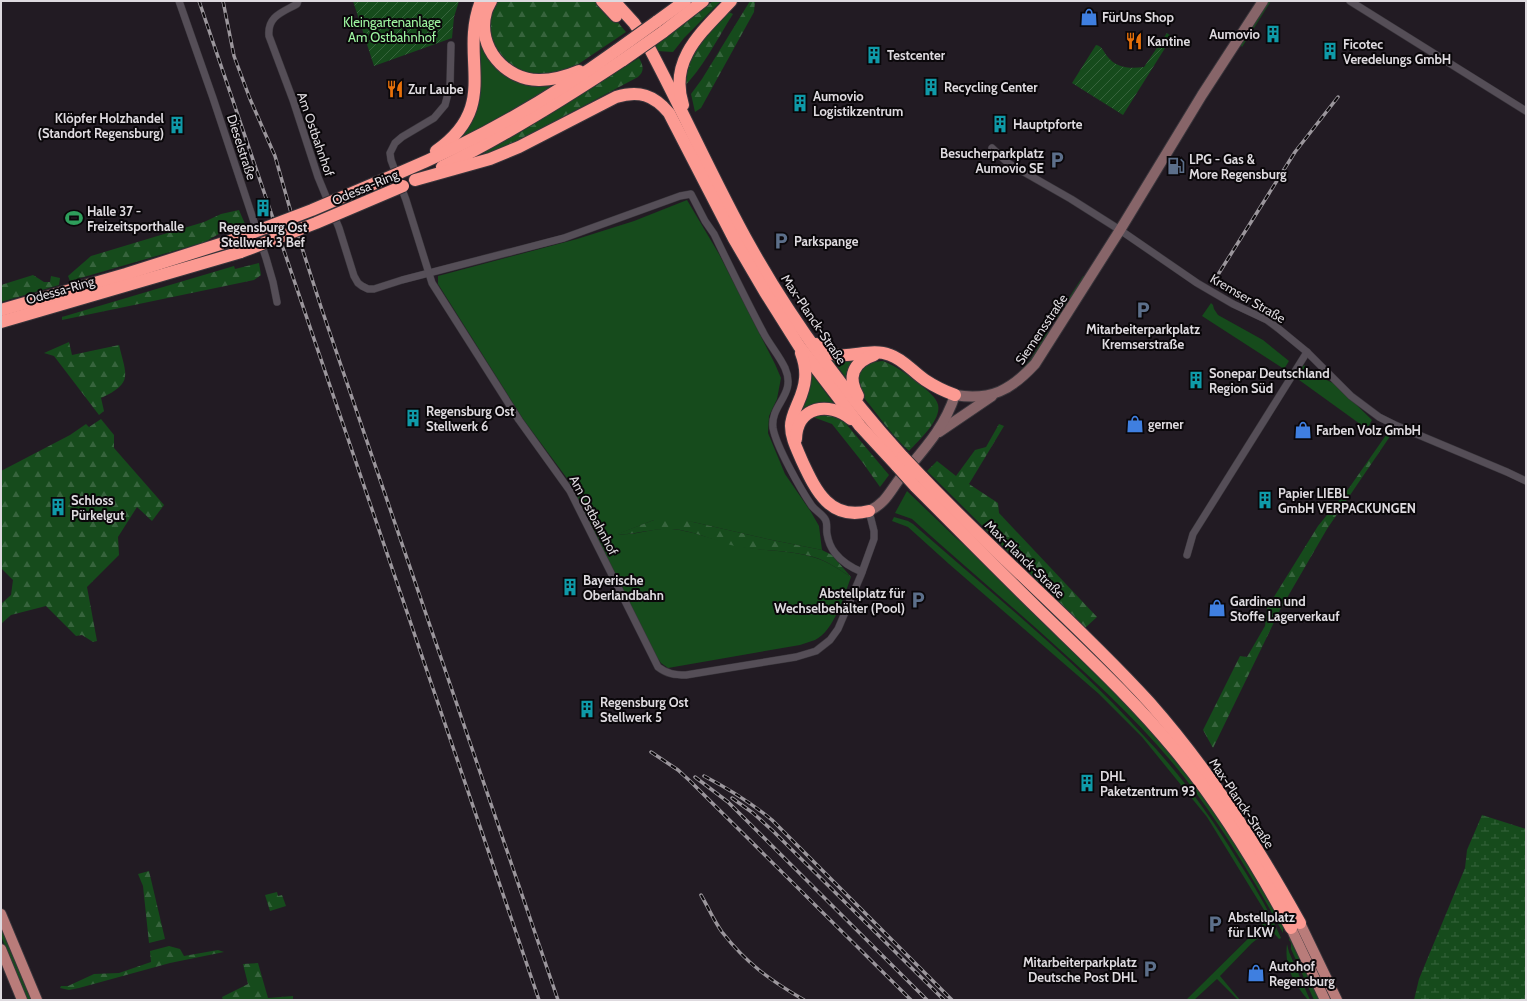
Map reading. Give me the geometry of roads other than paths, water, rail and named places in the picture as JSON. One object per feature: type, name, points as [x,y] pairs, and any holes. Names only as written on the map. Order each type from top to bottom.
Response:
[{"type":"highway","points":[[404,171],[446,144],[464,125],[469,114],[474,92],[474,31],[481,1]]},
{"type":"highway","points":[[491,1],[486,12],[484,24],[485,38],[489,50],[495,59],[517,76],[540,81],[578,72],[602,61]]},
{"type":"highway","points":[[602,1],[628,29],[644,55],[673,111],[710,191]]},
{"type":"highway","points":[[614,1],[634,23],[644,38],[695,138]]},
{"type":"highway","name":"Odessa-Ring","points":[[660,27],[685,1]]},
{"type":"highway","name":"Odessa-Ring","points":[[1,322],[241,252],[316,223],[403,186],[476,150],[530,120],[660,27],[703,1]]},
{"type":"highway","points":[[695,138],[679,91],[679,76],[682,63],[688,50],[696,39],[731,1]]},
{"type":"highway","name":"Odessa-Ring","points":[[1,310],[133,272],[236,239],[312,210],[404,171],[468,141],[522,112],[602,61],[620,55]]},
{"type":"highway","points":[[415,180],[490,159],[519,146],[605,102],[616,97],[632,93],[646,95],[654,99],[669,113],[710,191]]},
{"type":"highway","name":"Max-Planck-Straße","points":[[695,138],[751,247],[810,341],[870,418],[900,462]]},
{"type":"highway","name":"Max-Planck-Straße","points":[[710,191],[734,239],[799,346],[860,426],[900,462],[918,482],[1106,658],[1148,702],[1180,739],[1236,814],[1270,870],[1296,926]]},
{"type":"highway","points":[[810,341],[829,352],[840,355],[881,352],[894,357],[924,380],[946,392],[955,395]]},
{"type":"highway","points":[[799,346],[806,368],[806,376],[803,393],[793,414],[791,435],[815,489],[826,502],[836,509],[852,514],[870,511]]},
{"type":"highway","points":[[870,418],[853,388],[851,380],[858,364],[867,357],[881,352]]},
{"type":"highway","points":[[796,446],[796,435],[801,420],[817,409],[834,409],[847,416],[860,426]]},
{"type":"main road","points":[[1,914],[37,1000]]},
{"type":"main road","name":"Max-Planck-Straße","points":[[1296,926],[1325,1000]]},
{"type":"main road","name":"Max-Planck-Straße","points":[[1296,926],[1337,1000]]},
{"type":"main road","points":[[1,950],[22,1000]]},
{"type":"street","name":"Dieselstraße","points":[[179,1],[257,231],[273,282],[277,302]]},
{"type":"street","name":"Am Ostbahnhof","points":[[298,1],[297,4],[276,16],[270,22],[268,28],[269,36],[293,100],[318,177],[339,228],[354,276],[358,283],[368,289],[374,289],[402,280],[564,238],[680,196],[691,194],[705,221],[714,234],[764,334],[785,368],[788,378],[788,386],[786,394],[776,410],[773,419],[773,428],[783,455],[813,506],[825,519],[827,535],[831,547],[836,554],[851,567],[862,572]]},
{"type":"street","name":"Siemensstraße","points":[[955,395],[975,397],[997,393],[1022,379],[1036,364],[1190,115],[1263,1]]},
{"type":"street","points":[[1350,1],[1526,111]]},
{"type":"street","name":"Am Ostbahnhof","points":[[451,45],[450,86],[445,106],[434,118],[402,137],[395,143],[390,153],[391,160],[406,200],[432,283],[518,420],[570,491],[655,662],[663,671],[672,674],[686,675],[796,657],[816,651],[830,640],[838,629],[862,572],[874,539],[870,511]]},
{"type":"street","points":[[992,148],[1008,162],[1120,230]]},
{"type":"street","name":"Kremser Straße","points":[[1120,230],[1197,283],[1233,304],[1267,320],[1280,329],[1307,352],[1351,396],[1379,417],[1526,481]]},
{"type":"street","points":[[1187,555],[1192,534],[1307,352]]},
{"type":"street","points":[[936,434],[997,393]]},
{"type":"street","points":[[870,511],[878,507],[885,500],[899,479],[936,434],[950,410],[955,395]]},
{"type":"railway","points":[[199,1],[539,1000]]},
{"type":"railway","points":[[223,1],[234,56],[250,99],[275,156],[294,223],[321,307],[558,1000]]},
{"type":"railway","points":[[1214,281],[1295,152],[1338,97]]},
{"type":"railway","points":[[651,752],[678,770],[690,781],[911,1000]]},
{"type":"railway","points":[[704,776],[739,796],[772,820],[952,1000]]},
{"type":"railway","points":[[695,777],[728,802],[927,1000]]},
{"type":"railway","points":[[732,798],[753,813],[774,832],[944,1000]]},
{"type":"railway","points":[[701,895],[719,928],[731,943],[750,962],[770,978],[804,1000]]},
{"type":"place","name":"FürUns Shop","points":[[1089,17]]},
{"type":"place","name":"Aumovio","points":[[1273,34]]},
{"type":"place","name":"Kantine","points":[[1134,41]]},
{"type":"place","name":"Ficotec Veredelungs GmbH","points":[[1330,51]]},
{"type":"place","name":"Testcenter","points":[[874,55]]},
{"type":"place","name":"Recycling Center","points":[[931,87]]},
{"type":"place","name":"Zur Laube","points":[[395,89]]},
{"type":"place","name":"Aumovio Logistikzentrum","points":[[800,103]]},
{"type":"place","name":"Hauptpforte","points":[[1000,124]]},
{"type":"place","name":"Klöpfer Holzhandel (Standort Regensburg)","points":[[177,125]]},
{"type":"place","name":"Besucherparkplatz Aumovio SE","points":[[1057,160]]},
{"type":"place","name":"LPG - Gas & More Regensburg","points":[[1176,166]]},
{"type":"place","name":"Regensburg Ost Stellwerk 3 Bef","points":[[263,208]]},
{"type":"place","name":"Halle 37 - Freizeitsporthalle","points":[[74,218]]},
{"type":"place","name":"Parkspange","points":[[781,241]]},
{"type":"place","name":"Mitarbeiterparkplatz Kremserstraße","points":[[1143,310]]},
{"type":"place","name":"Sonepar Deutschland Region Süd","points":[[1196,380]]},
{"type":"place","name":"Regensburg Ost Stellwerk 6","points":[[413,418]]},
{"type":"place","name":"gerner","points":[[1135,424]]},
{"type":"place","name":"Farben Volz GmbH","points":[[1303,430]]},
{"type":"place","name":"Papier LIEBL GmbH VERPACKUNGEN","points":[[1265,500]]},
{"type":"place","name":"Schloss Pürkelgut","points":[[58,507]]},
{"type":"place","name":"Bayerische Oberlandbahn","points":[[570,587]]},
{"type":"place","name":"Abstellplatz für Wechselbehälter (Pool)","points":[[918,600]]},
{"type":"place","name":"Gardinen und Stoffe Lagerverkauf","points":[[1217,608]]},
{"type":"place","name":"Regensburg Ost Stellwerk 5","points":[[587,709]]},
{"type":"place","name":"DHL Paketzentrum 93","points":[[1087,783]]},
{"type":"place","name":"Abstellplatz für LKW","points":[[1215,924]]},
{"type":"place","name":"Mitarbeiterparkplatz Deutsche Post DHL","points":[[1150,969]]},
{"type":"place","name":"Autohof Regensburg","points":[[1256,973]]},
{"type":"park label","name":"Kleingartenanlage Am Ostbahnhof","points":[[392,30]]}]
